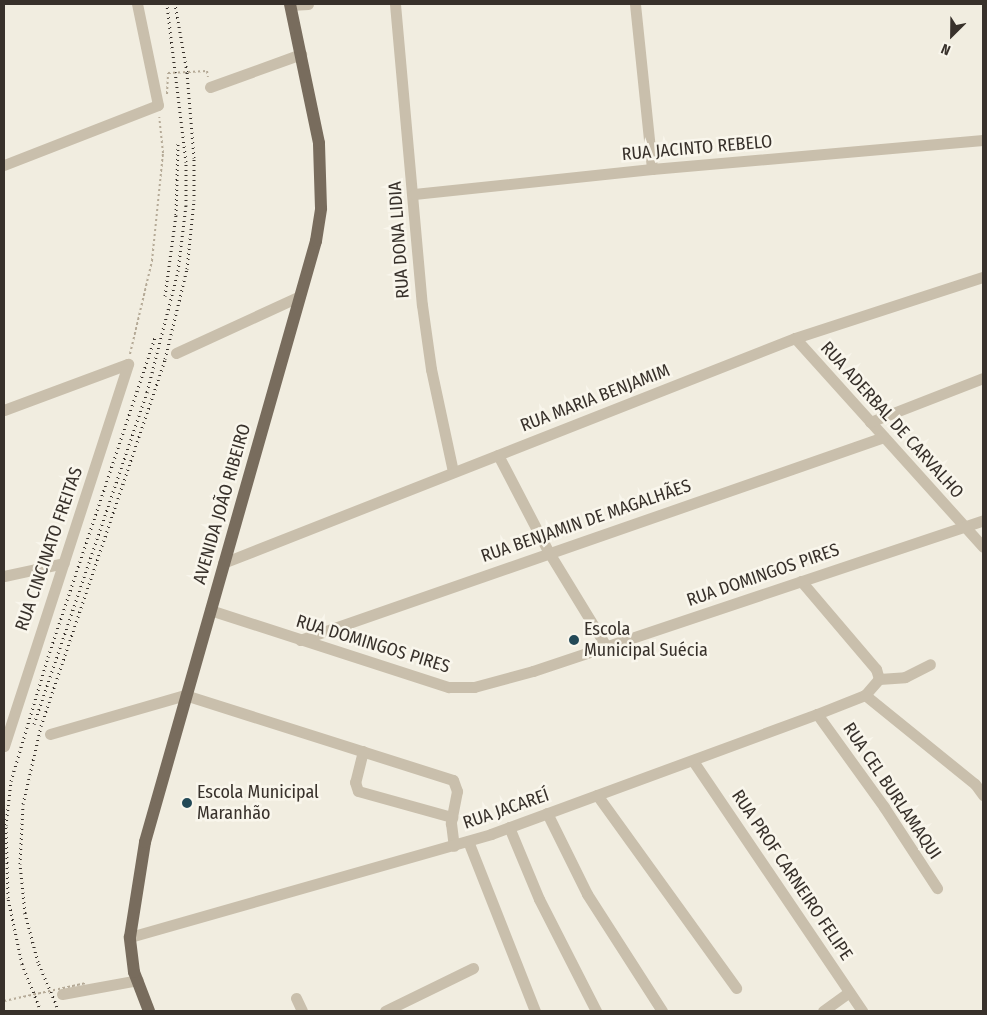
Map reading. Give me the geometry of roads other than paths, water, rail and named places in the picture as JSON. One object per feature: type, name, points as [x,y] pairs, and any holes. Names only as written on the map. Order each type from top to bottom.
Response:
[{"type":"main road","name":"AVENIDA JOÃO RIBEIRO","points":[[149,1011],[138,980],[130,937],[146,842],[185,695],[316,241],[322,194],[319,143],[290,5]]},
{"type":"street","points":[[4,165],[158,100],[137,4]]},
{"type":"street","points":[[290,5],[308,4]]},
{"type":"street","name":"RUA DONA LIDIA","points":[[396,4],[427,341],[453,472]]},
{"type":"street","points":[[635,4],[652,169]]},
{"type":"street","points":[[210,87],[300,54]]},
{"type":"street","name":"RUA JACINTO REBELO","points":[[414,194],[652,169],[983,140]]},
{"type":"street","name":"RUA MARIA BENJAMIM","points":[[223,563],[795,338],[983,276]]},
{"type":"street","points":[[176,353],[300,296]]},
{"type":"street","name":"RUA ADERBAL DE CARVALHO","points":[[795,338],[983,547]]},
{"type":"street","name":"RUA CINCINATO FREITAS","points":[[4,410],[128,364],[4,746]]},
{"type":"street","points":[[870,422],[983,378]]},
{"type":"street","name":"RUA BENJAMIN DE MAGALHÃES","points":[[300,640],[548,551],[884,438]]},
{"type":"street","points":[[498,455],[548,551],[606,646]]},
{"type":"street","name":"RUA DOMINGOS PIRES","points":[[210,610],[449,687],[474,687],[606,646],[983,520]]},
{"type":"street","points":[[4,576],[64,564]]},
{"type":"street","points":[[801,580],[876,669],[879,679],[905,676],[930,664]]},
{"type":"street","name":"RUA JACAREÍ","points":[[130,937],[454,846],[818,714],[865,695],[879,679]]},
{"type":"street","points":[[50,734],[185,695],[453,780],[457,791],[452,817],[454,846]]},
{"type":"street","points":[[865,695],[975,784],[983,795]]},
{"type":"street","name":"RUA CEL BURLAMAQUI","points":[[818,714],[884,807],[937,888]]},
{"type":"street","points":[[363,751],[355,782],[358,791],[452,817]]},
{"type":"street","name":"RUA PROF CARNEIRO FELIPE","points":[[693,760],[862,1010]]},
{"type":"street","points":[[597,795],[736,988]]},
{"type":"street","points":[[547,813],[587,894],[662,1011]]},
{"type":"street","points":[[509,826],[539,899],[596,1011]]},
{"type":"street","points":[[468,841],[535,1011]]},
{"type":"street","points":[[385,1011],[473,968]]},
{"type":"street","points":[[62,994],[138,980]]},
{"type":"street","points":[[823,1011],[850,992]]},
{"type":"street","points":[[296,998],[302,1011]]},
{"type":"railway","points":[[34,724],[147,392],[178,271],[186,205],[186,162],[167,4]]},
{"type":"railway","points":[[59,1011],[38,962],[25,913],[20,864],[23,804],[41,726],[165,359],[187,269],[194,200],[194,158],[187,72],[175,4]]},
{"type":"railway","points":[[165,296],[176,215],[178,142]]},
{"type":"railway","points":[[41,1011],[22,964],[8,898],[6,825],[11,781],[48,657],[155,337]]},
{"type":"place","name":"Escola Municipal Suécia","points":[[574,640]]},
{"type":"place","name":"Escola Municipal Maranhão","points":[[187,803]]}]
